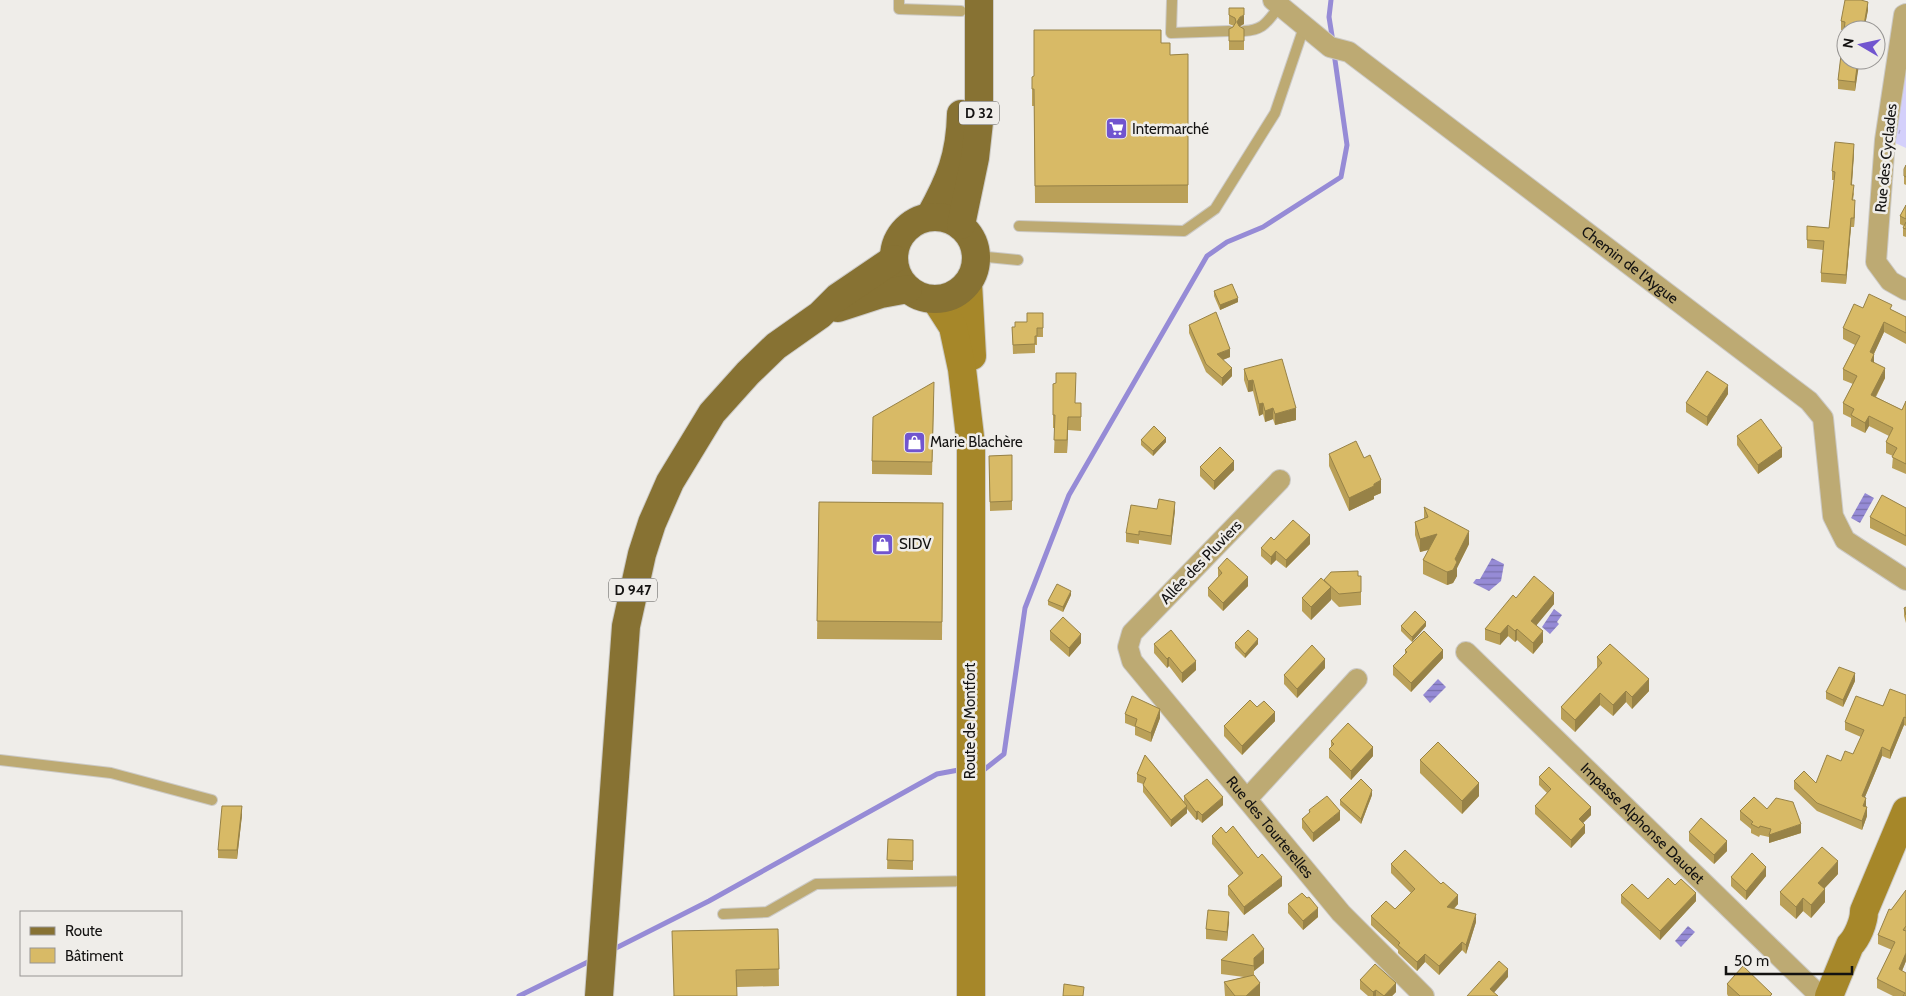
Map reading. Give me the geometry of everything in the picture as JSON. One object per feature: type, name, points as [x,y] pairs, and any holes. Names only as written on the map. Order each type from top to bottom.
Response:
[{"type":"main road","name":"D 32","points":[[930,216],[947,185],[954,165],[960,128],[967,4]]},
{"type":"main road","name":"D 32","points":[[961,225],[975,158],[978,122],[967,4]]},
{"type":"main road","points":[[930,216],[946,218],[961,225],[975,244],[977,256],[973,275],[968,284],[953,295],[935,299],[925,298],[908,289],[898,275],[894,259],[898,239],[904,230],[920,218],[930,216]]},
{"type":"main road","name":"D 947","points":[[600,989],[626,626],[642,554],[652,522],[670,482],[712,413],[748,373],[776,346],[820,314],[838,297],[894,259]]},
{"type":"main road","name":"Route de Montfort","points":[[968,284],[976,409],[971,445]]},
{"type":"main road","name":"D 947","points":[[820,314],[864,299],[908,289]]},
{"type":"main road","name":"Route de Montfort","points":[[935,299],[952,327],[962,369],[971,445],[971,996]]},
{"type":"main road","points":[[1829,996],[1850,946],[1854,941],[1864,917],[1864,911],[1904,819]]},
{"type":"street","name":"Chemin de l'Aygue","points":[[1277,3],[1304,27],[1339,49],[1809,402],[1823,418],[1833,516],[1845,540],[1906,580]]},
{"type":"street","name":"Rue des Cyclades","points":[[1906,14],[1904,15],[1885,140],[1876,262],[1890,281],[1906,290]]},
{"type":"street","name":"Allée des Pluviers","points":[[1128,647],[1132,633],[1280,480]]},
{"type":"street","name":"Rue des Tourterelles","points":[[1128,647],[1132,661],[1341,913],[1424,996]]},
{"type":"street","name":"Impasse Alphonse Daudet","points":[[1466,652],[1820,996]]},
{"type":"street","points":[[1247,799],[1357,679]]},
{"type":"lane","points":[[899,0],[899,9],[967,4]]},
{"type":"lane","points":[[1172,0],[1171,33],[1229,31]]},
{"type":"lane","points":[[1244,31],[1256,30],[1262,27],[1277,3]]},
{"type":"lane","points":[[1019,226],[1184,231],[1215,209],[1275,113],[1304,27]]},
{"type":"lane","points":[[977,256],[1018,260]]},
{"type":"lane","points":[[0,760],[110,773],[212,800]]},
{"type":"lane","points":[[723,914],[767,912],[816,884],[970,881]]},
{"type":"green space","points":[[1906,27],[1906,148],[1893,142]]},
{"type":"shaded area","points":[[1865,493],[1874,498],[1860,523],[1851,518]]},
{"type":"shaded area","points":[[1492,558],[1504,564],[1501,581],[1489,591],[1473,583],[1476,579],[1480,579]]},
{"type":"shaded area","points":[[1554,609],[1562,615],[1557,622],[1559,624],[1550,634],[1542,627]]},
{"type":"shaded area","points":[[1438,679],[1446,687],[1430,703],[1423,695]]},
{"type":"shaded area","points":[[1688,926],[1695,932],[1681,947],[1675,941]]},
{"type":"building","points":[[1845,0],[1868,2],[1865,20],[1841,20]]},
{"type":"building","points":[[1229,8],[1244,8],[1244,15],[1237,22],[1244,29],[1244,41],[1229,41],[1229,29],[1236,22],[1235,18],[1229,15]]},
{"type":"building","points":[[1034,30],[1161,30],[1161,43],[1170,43],[1170,55],[1188,54],[1188,185],[1035,186],[1034,89],[1032,89],[1032,77],[1034,76]]},
{"type":"building","points":[[1839,70],[1857,70],[1855,82],[1838,80]]},
{"type":"building","points":[[1835,142],[1854,144],[1851,185],[1854,185],[1852,200],[1855,200],[1854,218],[1851,218],[1846,275],[1821,273],[1824,241],[1807,240],[1807,226],[1829,228],[1835,172],[1832,171]]},
{"type":"building","points":[[1906,165],[1906,177],[1904,176],[1904,169]]},
{"type":"building","points":[[1906,205],[1906,219],[1900,216]]},
{"type":"building","points":[[1232,284],[1238,298],[1220,305],[1214,291]]},
{"type":"building","points":[[1869,294],[1892,305],[1890,309],[1906,317],[1906,333],[1884,322],[1870,352],[1874,354],[1871,361],[1885,368],[1871,395],[1902,410],[1906,401],[1906,464],[1892,457],[1897,448],[1886,442],[1893,428],[1869,416],[1865,423],[1851,415],[1854,409],[1843,403],[1857,376],[1843,369],[1860,336],[1843,328],[1854,304],[1863,308]]},
{"type":"building","points":[[1216,312],[1230,349],[1217,354],[1232,368],[1222,378],[1206,364],[1189,325]]},
{"type":"building","points":[[1027,313],[1043,313],[1043,328],[1037,328],[1035,344],[1013,345],[1012,327],[1015,327],[1015,322],[1027,322]]},
{"type":"building","points":[[1282,359],[1296,408],[1275,414],[1273,408],[1265,411],[1263,403],[1259,404],[1253,380],[1248,381],[1244,369]]},
{"type":"building","points":[[1707,371],[1728,385],[1707,417],[1686,403]]},
{"type":"building","points":[[1056,373],[1076,373],[1075,403],[1081,403],[1081,417],[1068,417],[1067,440],[1054,440],[1053,384],[1056,383]]},
{"type":"building","points":[[934,382],[932,462],[872,461],[873,417]]},
{"type":"building","points":[[1761,419],[1782,448],[1758,465],[1737,436]]},
{"type":"building","points":[[1154,426],[1166,438],[1153,451],[1141,440]]},
{"type":"building","points":[[1356,441],[1364,458],[1370,455],[1381,480],[1374,484],[1374,486],[1349,498],[1329,454]]},
{"type":"building","points":[[1220,447],[1234,461],[1214,481],[1200,467]]},
{"type":"building","points":[[1012,455],[1012,501],[990,502],[989,456]]},
{"type":"building","points":[[1882,495],[1906,508],[1906,536],[1870,517]]},
{"type":"building","points":[[1159,499],[1175,502],[1171,536],[1139,531],[1139,535],[1126,533],[1131,505],[1157,509]]},
{"type":"building","points":[[819,502],[943,503],[942,622],[817,621]]},
{"type":"building","points":[[1424,507],[1469,531],[1455,559],[1457,562],[1453,570],[1447,572],[1423,560],[1437,534],[1420,539],[1415,522],[1428,517]]},
{"type":"building","points":[[1293,520],[1310,535],[1286,560],[1276,551],[1271,557],[1261,548],[1271,537],[1274,540]]},
{"type":"building","points":[[1227,558],[1248,577],[1223,603],[1208,588],[1222,573],[1218,568]]},
{"type":"building","points":[[1358,571],[1358,576],[1361,576],[1361,592],[1339,594],[1324,580],[1331,572]]},
{"type":"building","points":[[1534,576],[1554,593],[1531,621],[1543,631],[1533,643],[1517,629],[1515,631],[1508,625],[1500,634],[1485,629],[1513,595],[1516,598]]},
{"type":"building","points":[[1321,578],[1331,587],[1311,607],[1302,598]]},
{"type":"building","points":[[1057,584],[1071,591],[1063,607],[1048,601]]},
{"type":"building","points":[[1415,611],[1426,622],[1412,637],[1401,626]]},
{"type":"building","points":[[1063,617],[1081,634],[1069,648],[1050,631]]},
{"type":"building","points":[[1171,630],[1196,661],[1182,673],[1169,657],[1167,659],[1154,644]]},
{"type":"building","points":[[1248,630],[1258,639],[1245,654],[1235,643]]},
{"type":"building","points":[[1424,631],[1443,650],[1411,683],[1393,666],[1407,652],[1405,650]]},
{"type":"building","points":[[1610,644],[1649,679],[1632,697],[1626,691],[1613,705],[1600,693],[1575,720],[1561,707],[1602,663],[1597,657]]},
{"type":"building","points":[[1312,645],[1325,659],[1297,689],[1284,675]]},
{"type":"building","points":[[1839,667],[1855,673],[1843,700],[1826,692]]},
{"type":"building","points":[[1890,689],[1906,695],[1906,718],[1904,717],[1890,751],[1882,747],[1862,796],[1866,798],[1863,806],[1867,807],[1862,821],[1817,803],[1794,781],[1804,771],[1816,783],[1827,755],[1841,761],[1845,751],[1853,754],[1864,730],[1845,722],[1856,696],[1883,706]]},
{"type":"building","points":[[1132,696],[1160,709],[1151,733],[1135,726],[1137,719],[1125,714]]},
{"type":"building","points":[[1250,700],[1257,707],[1264,701],[1275,712],[1242,746],[1224,726]]},
{"type":"building","points":[[1348,723],[1373,747],[1351,771],[1329,749],[1334,744],[1331,741]]},
{"type":"building","points":[[1438,742],[1479,783],[1462,801],[1420,760]]},
{"type":"building","points":[[1145,755],[1187,806],[1171,820],[1143,785],[1146,778],[1137,774]]},
{"type":"building","points":[[1549,767],[1591,807],[1579,819],[1585,825],[1571,840],[1535,806],[1551,789],[1539,777]]},
{"type":"building","points":[[1207,779],[1223,797],[1202,815],[1198,811],[1196,812],[1184,796]]},
{"type":"building","points":[[1361,779],[1372,790],[1361,819],[1340,800]]},
{"type":"building","points":[[1327,796],[1340,811],[1313,833],[1302,819],[1310,812],[1309,810]]},
{"type":"building","points":[[1754,797],[1767,809],[1776,798],[1793,802],[1801,824],[1769,835],[1771,829],[1760,826],[1759,828],[1751,824],[1753,822],[1740,811]]},
{"type":"building","points":[[222,806],[242,806],[237,850],[218,850]]},
{"type":"building","points":[[1701,818],[1727,841],[1714,855],[1689,832]]},
{"type":"building","points":[[1233,826],[1258,858],[1262,854],[1282,877],[1244,907],[1228,886],[1243,873],[1212,836],[1221,827],[1226,833]]},
{"type":"building","points":[[888,839],[913,840],[913,861],[887,860]]},
{"type":"building","points":[[1822,847],[1838,861],[1818,883],[1825,889],[1811,905],[1803,898],[1796,907],[1780,892]]},
{"type":"building","points":[[1405,850],[1441,884],[1443,882],[1458,895],[1447,907],[1476,914],[1466,945],[1462,942],[1439,966],[1425,954],[1417,962],[1371,916],[1386,901],[1395,909],[1415,889],[1391,864]]},
{"type":"building","points":[[1752,853],[1766,867],[1746,891],[1731,877]]},
{"type":"building","points":[[1668,878],[1675,885],[1681,879],[1696,893],[1660,931],[1621,895],[1632,884],[1648,899]]},
{"type":"building","points":[[1906,890],[1906,926],[1903,930],[1906,931],[1906,953],[1899,969],[1906,973],[1906,996],[1903,996],[1905,993],[1877,979],[1895,942],[1878,935],[1889,909],[1891,910]]},
{"type":"building","points":[[1302,893],[1307,898],[1309,897],[1318,908],[1303,921],[1288,904]]},
{"type":"building","points":[[1208,910],[1229,912],[1227,932],[1206,929]]},
{"type":"building","points":[[778,929],[779,969],[736,970],[737,996],[674,996],[672,931]]},
{"type":"building","points":[[1253,934],[1264,949],[1254,958],[1254,966],[1221,960]]},
{"type":"building","points":[[1499,961],[1508,969],[1490,989],[1498,996],[1467,996]]},
{"type":"building","points":[[1375,964],[1396,983],[1384,996],[1376,990],[1373,992],[1360,980]]},
{"type":"building","points":[[1743,966],[1772,994],[1770,996],[1740,996],[1727,984]]},
{"type":"building","points":[[1254,975],[1260,983],[1246,996],[1235,996],[1224,982]]},
{"type":"building","points":[[1064,984],[1084,987],[1083,996],[1063,996]]},
{"type":"waterway","points":[[1331,0],[1329,17],[1333,42]]},
{"type":"waterway","points":[[980,769],[985,769],[1004,754],[1025,608],[1069,495],[1207,256],[1227,242],[1263,227],[1341,177],[1347,145],[1334,53]]},
{"type":"waterway","points":[[610,951],[709,901],[937,774],[964,769]]},
{"type":"waterway","points":[[519,996],[594,959]]},
{"type":"place","name":"Intermarché","points":[[1116,129]]},
{"type":"place","name":"Marie Blachère","points":[[914,442]]},
{"type":"place","name":"SIDV","points":[[883,544]]}]
